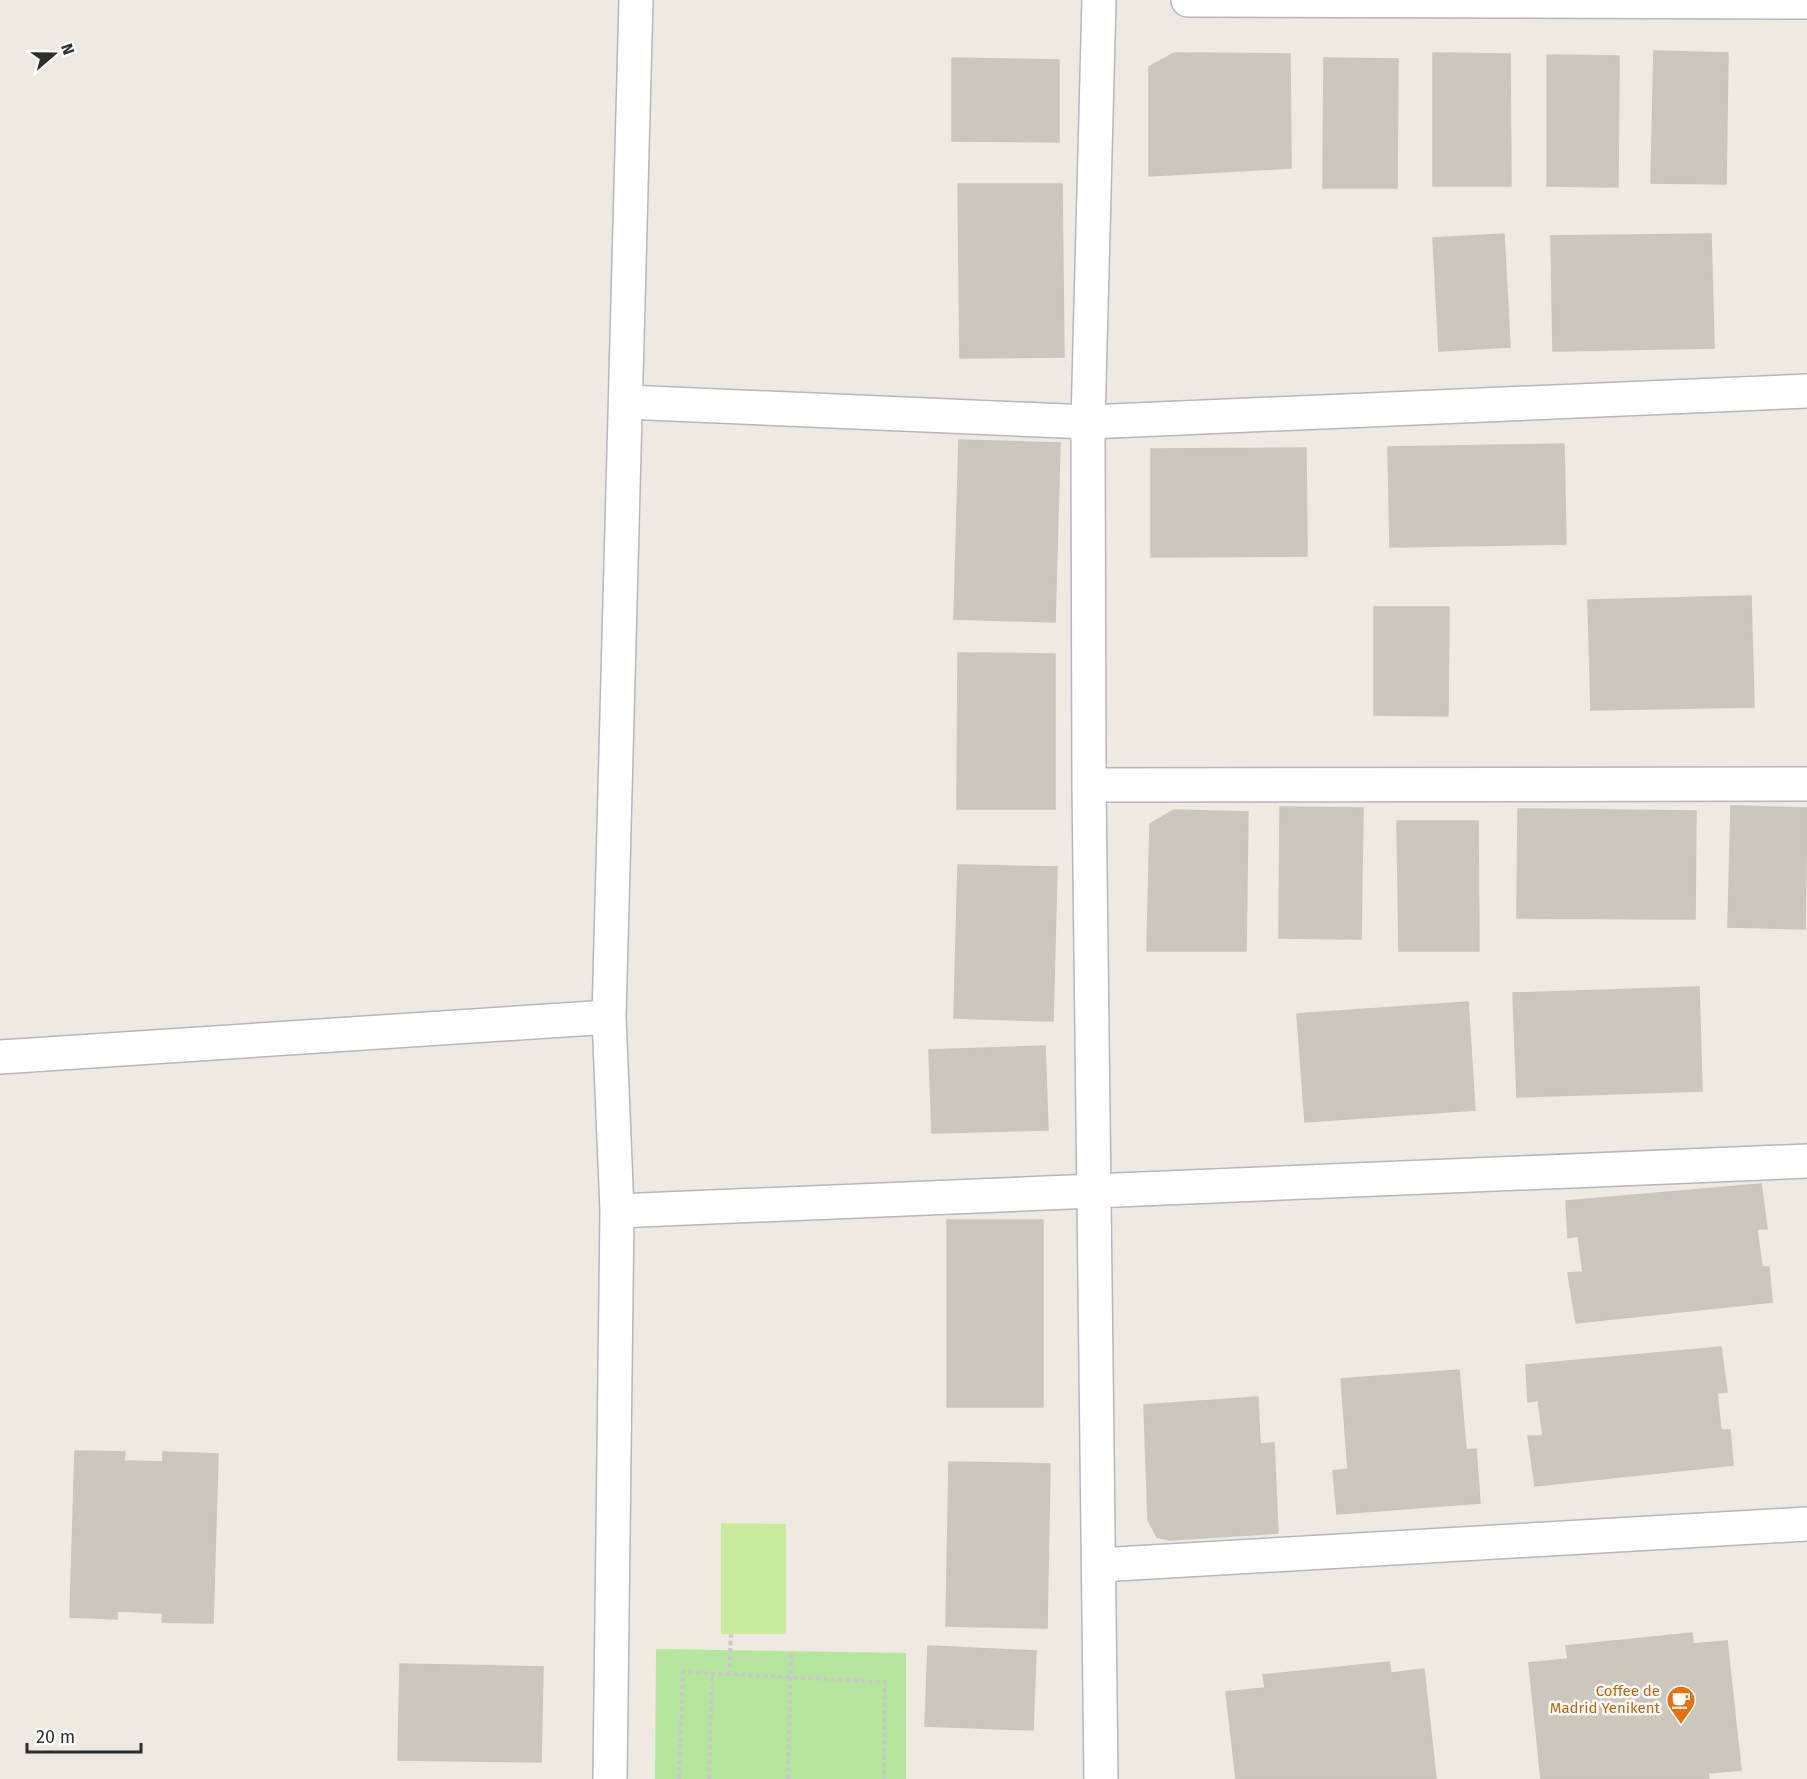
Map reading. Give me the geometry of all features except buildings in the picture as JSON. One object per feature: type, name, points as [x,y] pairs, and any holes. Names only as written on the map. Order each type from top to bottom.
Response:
[{"type":"street","points":[[610,1779],[616,1211],[609,1017],[636,0]]},
{"type":"street","points":[[1099,0],[1088,422],[1089,785],[1101,1779]]},
{"type":"street","points":[[1188,0],[1807,2]]},
{"type":"street","points":[[626,402],[1088,422],[1807,391]]},
{"type":"street","points":[[1089,785],[1807,784]]},
{"type":"street","points":[[0,1058],[609,1017]]},
{"type":"street","points":[[616,1211],[1807,1161]]},
{"type":"street","points":[[1099,1565],[1807,1524]]},
{"type":"path","points":[[729,1675],[731,1634]]},
{"type":"path","points":[[788,1779],[791,1651]]},
{"type":"path","points":[[679,1779],[683,1672],[885,1682],[884,1779]]},
{"type":"path","points":[[709,1779],[712,1673]]},
{"type":"green space","points":[[721,1523],[786,1524],[786,1634],[721,1634]]},
{"type":"green space","points":[[656,1649],[906,1653],[906,1779],[655,1779]]},
{"type":"place","name":"Coffee de Madrid Yenikent","points":[[1681,1726]]}]
